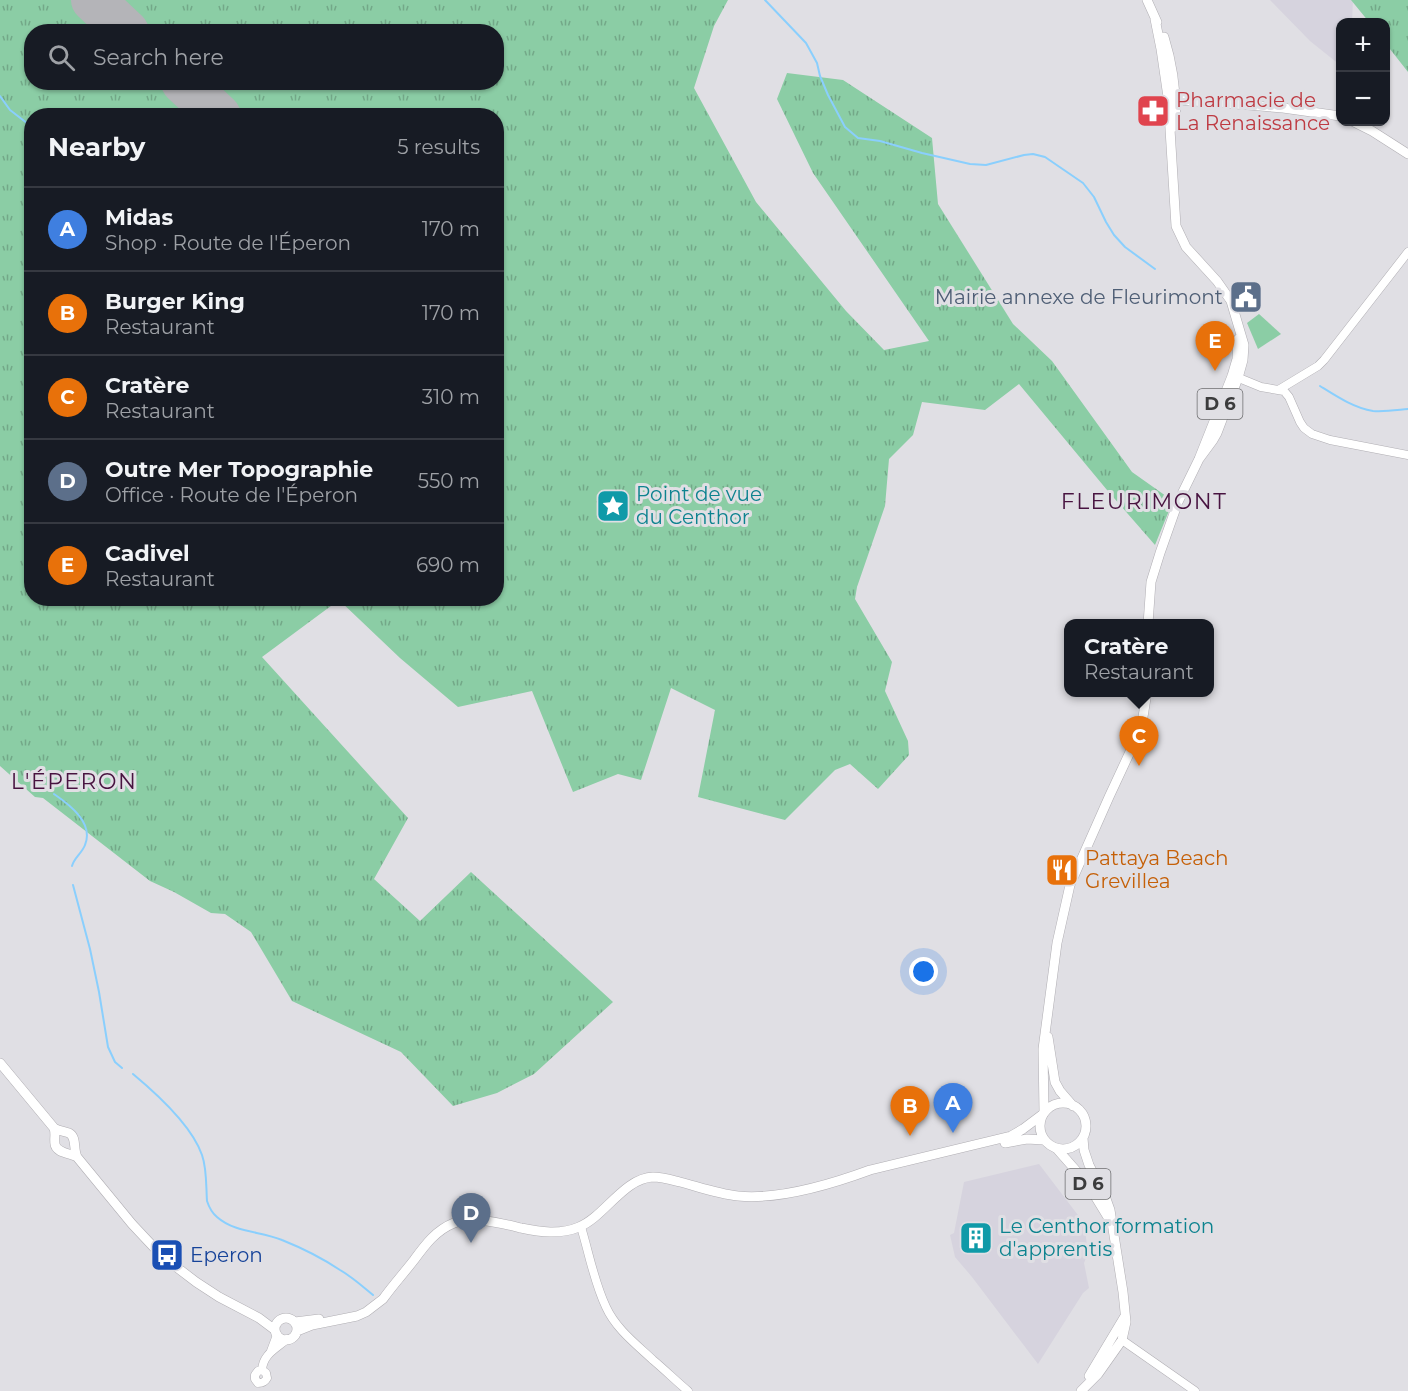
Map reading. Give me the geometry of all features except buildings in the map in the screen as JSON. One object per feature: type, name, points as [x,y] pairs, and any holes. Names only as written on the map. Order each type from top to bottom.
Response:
[{"type":"main road","name":"D 6","points":[[1147,0],[1155,19],[1168,97],[1176,226],[1186,247],[1217,281],[1231,301],[1243,338],[1244,349],[1243,360],[1214,440],[1199,459],[1178,502],[1151,582],[1148,619]]},
{"type":"main road","points":[[1155,19],[1165,49],[1172,97],[1176,100],[1248,105],[1336,115]]},
{"type":"main road","name":"D 6","points":[[1173,170],[1176,100]]},
{"type":"main road","points":[[1362,126],[1408,154]]},
{"type":"main road","points":[[1047,1027],[1057,1087],[1081,1112],[1085,1120],[1086,1129],[1083,1138],[1072,1148],[1064,1150],[1049,1146],[1039,1127],[1043,1113],[1042,1064],[1057,943],[1070,885],[1108,796],[1136,739],[1142,723],[1145,697]]},
{"type":"main road","points":[[0,1063],[58,1132],[72,1136],[75,1141],[70,1149],[60,1151],[57,1148],[55,1142],[58,1132]]},
{"type":"main road","points":[[296,1326],[371,1308],[383,1299],[428,1241],[454,1223],[488,1221],[545,1232],[581,1227],[626,1190],[648,1178],[659,1178],[727,1194],[750,1196],[775,1195],[803,1190],[870,1170],[1011,1136],[1050,1107],[1066,1103],[1073,1106]]},
{"type":"main road","name":"D 6","points":[[1081,1391],[1098,1374],[1122,1340],[1126,1329],[1108,1202],[1086,1158],[1083,1138]]},
{"type":"main road","points":[[856,1176],[902,1169],[1017,1140],[1044,1140]]},
{"type":"main road","points":[[70,1149],[132,1224],[162,1256],[219,1297],[277,1328],[282,1339],[294,1336],[296,1326]]},
{"type":"main road","name":"D 6","points":[[1057,1149],[1087,1183],[1112,1225]]},
{"type":"main road","points":[[902,1169],[903,1166],[926,1158]]},
{"type":"main road","points":[[277,1328],[287,1318],[296,1326]]},
{"type":"main road","name":"D 6","points":[[1081,1391],[1123,1318]]},
{"type":"street","points":[[1280,389],[1318,366],[1408,252]]},
{"type":"street","points":[[1235,377],[1261,387],[1280,389],[1289,397],[1304,428],[1312,434],[1330,440],[1408,455]]},
{"type":"street","points":[[581,1227],[595,1278],[606,1308],[613,1319],[635,1344],[688,1391]]},
{"type":"street","points":[[271,1351],[277,1328]]},
{"type":"street","points":[[258,1387],[266,1382],[267,1378],[266,1373],[262,1370],[263,1362],[271,1351],[287,1339]]},
{"type":"street","points":[[1122,1340],[1195,1391]]},
{"type":"shaded area","points":[[1270,0],[1353,0],[1352,18],[1336,18],[1336,62],[1310,41]]},
{"type":"shaded area","points":[[1039,1164],[1084,1223],[1088,1253],[1084,1263],[1089,1288],[1083,1293],[1038,1364],[955,1257],[950,1235],[954,1233],[964,1182]]},
{"type":"green space","points":[[0,0],[728,0],[714,26],[694,88],[756,202],[846,311],[884,350],[929,341],[813,173],[777,99],[787,73],[843,80],[932,138],[938,204],[1013,324],[1052,361],[1132,472],[1173,501],[1155,545],[1019,384],[985,410],[922,402],[913,435],[889,459],[885,506],[855,599],[892,662],[885,691],[908,741],[909,755],[878,789],[850,764],[835,770],[785,820],[698,797],[715,710],[671,688],[641,780],[618,774],[573,792],[532,691],[458,707],[400,658],[345,606],[504,606],[504,108],[24,108],[24,606],[331,606],[262,657],[408,818],[374,879],[420,921],[471,872],[613,1002],[534,1074],[497,1093],[453,1106],[401,1052],[292,1001],[251,932],[225,914],[211,913],[150,881],[43,798],[35,797],[0,766]]},
{"type":"green space","points":[[1351,0],[1408,0],[1408,72],[1390,49],[1390,18],[1366,18]]},
{"type":"green space","points":[[1259,314],[1281,334],[1258,349],[1247,323]]},
{"type":"waterway","points":[[765,0],[806,43],[817,63],[828,95],[845,127],[858,138],[880,141],[970,164],[986,165],[1033,154],[1045,157],[1083,183],[1094,197],[1114,235],[1125,247],[1155,269]]},
{"type":"waterway","points":[[0,96],[10,110],[24,121]]},
{"type":"waterway","points":[[1320,386],[1345,401],[1373,411],[1408,409]]},
{"type":"waterway","points":[[54,794],[79,815],[86,829],[85,845],[72,866]]},
{"type":"waterway","points":[[73,885],[90,949],[108,1047],[115,1062],[122,1068]]},
{"type":"waterway","points":[[133,1074],[173,1111],[197,1144],[205,1166],[207,1201],[215,1215],[232,1226],[274,1237],[326,1261],[373,1295]]},
{"type":"runway","points":[[93,0],[118,24]]},
{"type":"runway","points":[[191,90],[211,108]]},
{"type":"place","name":"Pharmacie de La Renaissance","points":[[1153,111]]},
{"type":"place","name":"Mairie annexe de Fleurimont","points":[[1246,297]]},
{"type":"place","name":"Cadivel","points":[[1215,371]]},
{"type":"place","name":"Point de vue du Centhor","points":[[613,506]]},
{"type":"place","name":"Cratère","points":[[1139,766]]},
{"type":"place","name":"Pattaya Beach Grevillea","points":[[1062,870]]},
{"type":"place","name":"Midas","points":[[953,1133]]},
{"type":"place","name":"Burger King","points":[[910,1136]]},
{"type":"place","name":"Le Centhor formation d'apprentis","points":[[976,1238]]},
{"type":"place","name":"Outre Mer Topographie","points":[[471,1243]]},
{"type":"place","name":"Eperon","points":[[167,1255]]},
{"type":"district","name":"FLEURIMONT","points":[[1144,501]]},
{"type":"district","name":"L'ÉPERON","points":[[74,781]]}]
